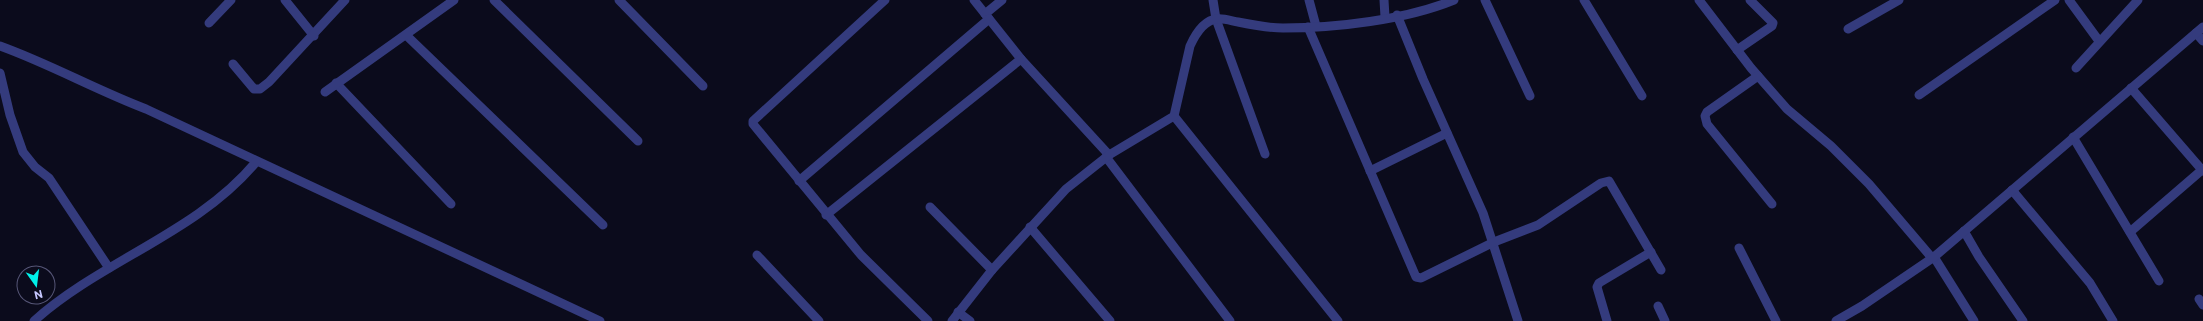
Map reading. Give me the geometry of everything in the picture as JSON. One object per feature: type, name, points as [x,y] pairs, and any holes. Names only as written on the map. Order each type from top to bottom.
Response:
[{"type":"street","points":[[209,23],[231,0]]},
{"type":"street","points":[[285,0],[314,36]]},
{"type":"street","points":[[233,64],[250,86],[254,89],[260,89],[269,82],[314,36],[345,0]]},
{"type":"street","points":[[325,92],[454,0]]},
{"type":"street","points":[[494,0],[638,141]]},
{"type":"street","points":[[619,0],[703,86]]},
{"type":"street","points":[[885,0],[753,121],[754,128],[826,215],[861,255],[928,321]]},
{"type":"street","points":[[974,0],[1021,59],[1107,156],[1230,321]]},
{"type":"street","points":[[799,181],[987,16],[1002,0]]},
{"type":"street","points":[[1213,0],[1216,18],[1265,154]]},
{"type":"street","points":[[1309,0],[1312,26],[1370,171],[1416,277],[1421,278],[1494,242],[1538,225],[1601,183],[1609,180],[1661,270]]},
{"type":"street","points":[[1384,0],[1385,17]]},
{"type":"street","points":[[952,321],[992,270],[1066,189],[1107,156],[1174,116],[1190,46],[1201,28],[1216,18],[1264,27],[1352,24],[1397,15],[1454,0]]},
{"type":"street","points":[[1485,0],[1530,96]]},
{"type":"street","points":[[1584,0],[1642,96]]},
{"type":"street","points":[[1699,0],[1758,76],[1792,114],[1831,146],[1869,184],[1933,258],[1970,319]]},
{"type":"street","points":[[1737,50],[1772,26],[1773,23],[1750,0]]},
{"type":"street","points":[[1848,29],[1899,0]]},
{"type":"street","points":[[1920,95],[2055,0]]},
{"type":"street","points":[[2069,0],[2099,41]]},
{"type":"street","points":[[2076,68],[2138,0]]},
{"type":"street","points":[[1397,15],[1483,213],[1494,242],[1518,321]]},
{"type":"street","points":[[1836,321],[1862,306],[1933,258],[2199,30],[2203,41]]},
{"type":"street","points":[[406,35],[603,225]]},
{"type":"street","points":[[0,46],[40,61],[113,97],[146,109],[256,162],[600,321]]},
{"type":"street","points":[[826,215],[1021,59]]},
{"type":"street","points":[[0,73],[10,115],[23,152],[35,167],[50,178],[109,268]]},
{"type":"street","points":[[1758,76],[1707,112],[1705,119],[1707,124],[1772,204]]},
{"type":"street","points":[[336,83],[451,204]]},
{"type":"street","points":[[2130,232],[2203,171],[2131,88]]},
{"type":"street","points":[[1174,116],[1338,321]]},
{"type":"street","points":[[1370,171],[1447,133]]},
{"type":"street","points":[[2073,137],[2159,281]]},
{"type":"street","points":[[34,321],[63,298],[205,208],[231,189],[256,162]]},
{"type":"street","points":[[2012,190],[2090,283],[2113,321]]},
{"type":"street","points":[[930,206],[992,270]]},
{"type":"street","points":[[1030,227],[1110,321]]},
{"type":"street","points":[[1964,231],[2023,321]]},
{"type":"street","points":[[1739,248],[1776,321]]},
{"type":"street","points":[[1607,321],[1597,287],[1599,283],[1651,252]]},
{"type":"street","points":[[757,255],[819,321]]},
{"type":"street","points":[[1658,306],[1665,321]]},
{"type":"street","points":[[958,312],[970,321]]}]
